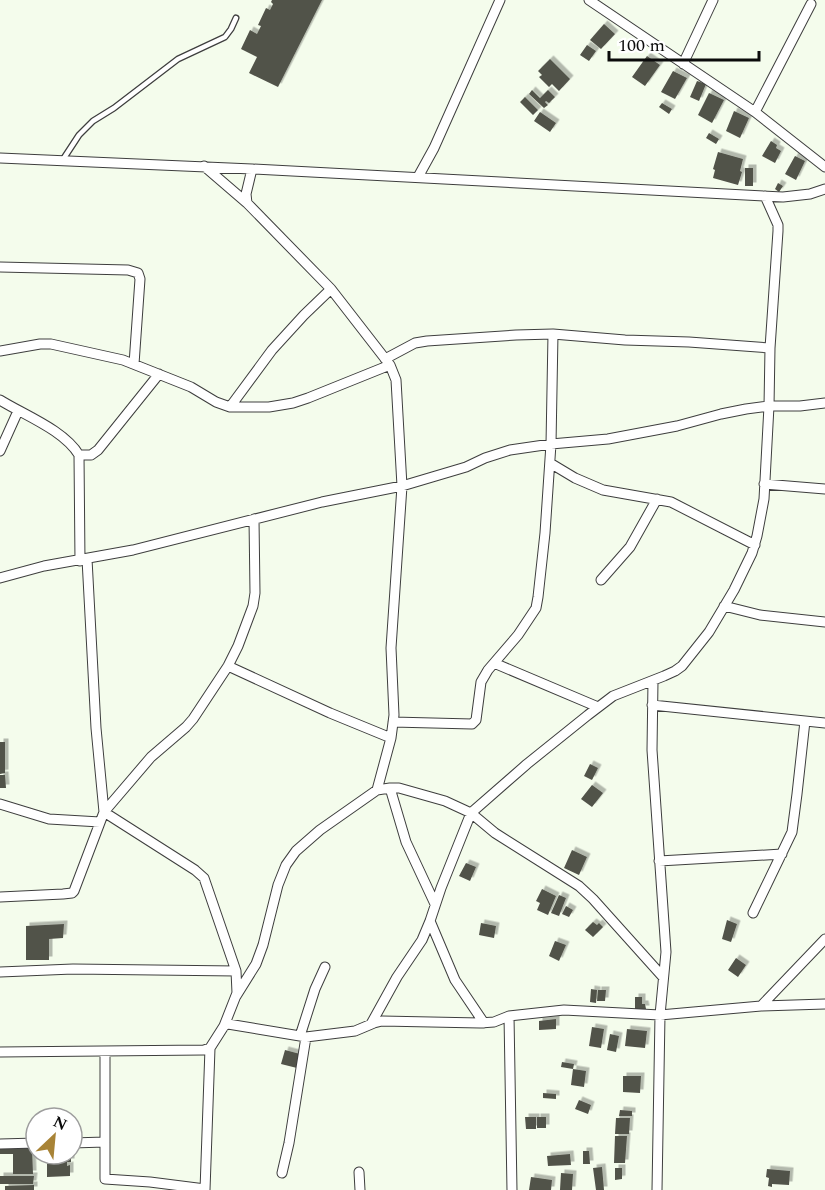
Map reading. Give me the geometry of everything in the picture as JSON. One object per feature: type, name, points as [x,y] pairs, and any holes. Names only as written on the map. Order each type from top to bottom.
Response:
[{"type":"street","points":[[418,177],[434,148],[500,0]]},
{"type":"street","points":[[589,0],[756,112],[825,167]]},
{"type":"street","points":[[683,64],[713,0]]},
{"type":"street","points":[[756,112],[811,4]]},
{"type":"street","points":[[0,158],[252,168],[783,197],[810,194],[825,189]]},
{"type":"street","points":[[204,166],[247,203],[331,290],[388,362],[396,380],[402,486],[391,648],[394,715],[392,738],[377,790]]},
{"type":"street","points":[[247,203],[246,194],[252,168]]},
{"type":"street","points":[[371,1024],[397,977],[422,940],[471,813],[527,764],[613,696],[653,681],[682,666],[709,632],[752,554],[764,499],[770,348],[778,231],[778,225],[765,196]]},
{"type":"street","points":[[0,267],[128,270],[138,273],[140,279],[134,364]]},
{"type":"street","points":[[230,406],[272,350],[331,290]]},
{"type":"street","points":[[0,351],[51,344],[123,360],[191,387],[216,402],[230,406],[269,406],[293,403],[388,362],[416,343],[427,341],[553,334],[770,348]]},
{"type":"street","points":[[393,722],[472,724],[476,720],[481,682],[536,608],[550,463],[553,334]]},
{"type":"street","points":[[79,454],[91,455],[98,450],[159,374]]},
{"type":"street","points":[[0,400],[59,433],[79,454],[84,560],[104,812]]},
{"type":"street","points":[[0,578],[44,566],[134,550],[322,502],[402,486],[510,450],[608,439],[677,426],[729,412],[769,406],[825,403]]},
{"type":"street","points":[[0,451],[18,411]]},
{"type":"street","points":[[550,463],[575,478],[603,489],[676,504],[755,545]]},
{"type":"street","points":[[764,484],[825,489]]},
{"type":"street","points":[[601,580],[630,547],[657,499]]},
{"type":"street","points":[[0,897],[72,893],[76,888],[104,812],[151,757],[186,727],[228,666],[253,606],[255,593],[254,519]]},
{"type":"street","points":[[724,606],[760,615],[825,622]]},
{"type":"street","points":[[494,663],[598,707]]},
{"type":"street","points":[[228,666],[392,738]]},
{"type":"street","points":[[653,681],[652,750],[666,952],[660,1015],[657,1190]]},
{"type":"street","points":[[652,705],[825,723]]},
{"type":"street","points":[[753,913],[792,832],[805,721]]},
{"type":"street","points":[[105,1051],[105,1179],[150,1182],[205,1190],[210,1048],[224,1026],[236,996],[256,964],[278,885],[286,866],[296,851],[320,830],[377,790],[390,788],[399,788],[445,801],[471,813],[495,833],[579,886],[663,977]]},
{"type":"street","points":[[390,788],[406,842],[435,904]]},
{"type":"street","points":[[0,804],[49,819],[100,822]]},
{"type":"street","points":[[104,812],[204,878],[236,971],[236,996]]},
{"type":"street","points":[[659,861],[782,854]]},
{"type":"street","points":[[430,921],[455,980],[484,1023]]},
{"type":"street","points":[[761,1006],[825,939]]},
{"type":"street","points":[[282,1173],[289,1143],[303,1036],[315,989],[325,967]]},
{"type":"street","points":[[0,972],[73,969],[236,971]]},
{"type":"street","points":[[224,1026],[232,1024],[303,1036],[326,1036],[355,1031],[382,1022],[484,1023],[509,1016],[564,1011],[660,1015],[761,1006],[825,1005]]},
{"type":"street","points":[[509,1016],[512,1190]]},
{"type":"street","points":[[0,1052],[204,1050],[210,1048]]},
{"type":"street","points":[[84,1143],[105,1142]]},
{"type":"street","points":[[0,1144],[24,1143]]},
{"type":"street","points":[[359,1172],[360,1190]]},
{"type":"street","points":[[111,1179],[112,1190]]},
{"type":"lane","points":[[62,161],[79,135],[93,121],[114,108],[178,59],[225,37],[236,18]]},
{"type":"building","points":[[272,0],[322,0],[278,87],[249,73],[257,57],[241,49],[250,30],[257,34],[261,26],[258,25],[266,8],[270,10]]},
{"type":"building","points":[[604,24],[615,34],[601,49],[590,40]]},
{"type":"building","points":[[587,45],[596,51],[589,61],[580,55]]},
{"type":"building","points":[[647,56],[660,65],[645,86],[632,77]]},
{"type":"building","points":[[550,59],[570,79],[559,91],[552,84],[549,87],[539,77],[542,75],[538,71]]},
{"type":"building","points":[[673,71],[687,78],[675,99],[661,92]]},
{"type":"building","points":[[697,81],[706,84],[699,101],[690,97]]},
{"type":"building","points":[[532,90],[540,98],[548,90],[555,97],[549,103],[545,102],[548,105],[544,108],[529,94]]},
{"type":"building","points":[[709,93],[724,100],[712,123],[698,115]]},
{"type":"building","points":[[525,97],[538,110],[533,115],[520,102]]},
{"type":"building","points":[[662,103],[672,109],[669,114],[659,107]]},
{"type":"building","points":[[734,111],[749,118],[740,138],[726,131]]},
{"type":"building","points":[[540,112],[556,123],[550,132],[534,121]]},
{"type":"building","points":[[709,133],[719,139],[716,144],[706,138]]},
{"type":"building","points":[[771,141],[781,151],[775,163],[762,156]]},
{"type":"building","points":[[718,152],[743,159],[738,185],[713,178]]},
{"type":"building","points":[[795,156],[805,161],[796,180],[785,174]]},
{"type":"building","points":[[745,168],[753,168],[753,186],[745,186]]},
{"type":"building","points":[[778,183],[783,186],[779,192],[775,189]]},
{"type":"building","points":[[0,742],[5,742],[5,773],[0,774]]},
{"type":"building","points":[[590,764],[598,768],[592,780],[584,776]]},
{"type":"building","points":[[0,775],[5,775],[6,788],[0,788]]},
{"type":"building","points":[[592,785],[603,793],[592,807],[581,799]]},
{"type":"building","points":[[572,850],[587,857],[579,875],[564,868]]},
{"type":"building","points":[[466,863],[476,867],[470,881],[459,876]]},
{"type":"building","points":[[542,889],[556,896],[548,915],[537,910],[540,903],[536,901]]},
{"type":"building","points":[[559,895],[566,898],[559,916],[551,913]]},
{"type":"building","points":[[566,906],[573,910],[569,917],[562,914]]},
{"type":"building","points":[[727,920],[737,924],[731,942],[722,939]]},
{"type":"building","points":[[593,922],[603,927],[593,937],[585,930]]},
{"type":"building","points":[[481,923],[496,926],[494,938],[479,935]]},
{"type":"building","points":[[64,924],[63,938],[49,939],[49,960],[26,960],[26,926]]},
{"type":"building","points":[[555,941],[566,945],[559,961],[549,956]]},
{"type":"building","points":[[736,958],[746,965],[738,977],[728,970]]},
{"type":"building","points":[[591,989],[597,990],[596,1003],[590,1002]]},
{"type":"building","points":[[598,990],[606,990],[605,1001],[597,1001]]},
{"type":"building","points":[[635,997],[642,997],[642,1004],[645,1004],[646,1009],[635,1009]]},
{"type":"building","points":[[556,1019],[556,1029],[539,1030],[539,1021]]},
{"type":"building","points":[[592,1027],[604,1029],[601,1048],[589,1046]]},
{"type":"building","points":[[627,1029],[647,1031],[645,1048],[625,1046]]},
{"type":"building","points":[[610,1034],[619,1036],[616,1052],[607,1050]]},
{"type":"building","points":[[285,1050],[300,1054],[297,1068],[281,1064]]},
{"type":"building","points":[[562,1062],[574,1064],[573,1069],[561,1067]]},
{"type":"building","points":[[573,1069],[586,1071],[584,1087],[571,1085]]},
{"type":"building","points":[[623,1076],[641,1076],[640,1093],[623,1092]]},
{"type":"building","points":[[543,1093],[556,1094],[556,1099],[543,1098]]},
{"type":"building","points":[[579,1100],[591,1105],[588,1114],[575,1109]]},
{"type":"building","points":[[620,1110],[632,1111],[632,1116],[619,1116]]},
{"type":"building","points":[[525,1117],[536,1117],[536,1129],[526,1129]]},
{"type":"building","points":[[537,1117],[546,1117],[546,1128],[537,1128]]},
{"type":"building","points":[[616,1118],[630,1118],[629,1134],[615,1134]]},
{"type":"building","points":[[615,1136],[627,1136],[625,1163],[614,1163]]},
{"type":"building","points":[[24,1148],[24,1166],[33,1166],[33,1174],[13,1174],[13,1154],[0,1154],[0,1149]]},
{"type":"building","points":[[583,1151],[589,1151],[590,1164],[583,1164]]},
{"type":"building","points":[[570,1154],[571,1165],[548,1166],[547,1156]]},
{"type":"building","points":[[47,1166],[70,1166],[70,1176],[47,1177]]},
{"type":"building","points":[[602,1167],[604,1190],[596,1190],[593,1168]]},
{"type":"building","points":[[615,1168],[622,1168],[622,1179],[615,1180]]},
{"type":"building","points":[[767,1169],[790,1171],[789,1185],[772,1184],[772,1187],[768,1186]]},
{"type":"building","points":[[561,1173],[573,1174],[572,1190],[560,1190]]},
{"type":"building","points":[[0,1176],[34,1176],[33,1184],[0,1184]]},
{"type":"building","points":[[531,1177],[552,1180],[551,1190],[529,1190]]},
{"type":"building","points":[[34,1185],[34,1190],[5,1190],[5,1186]]}]
